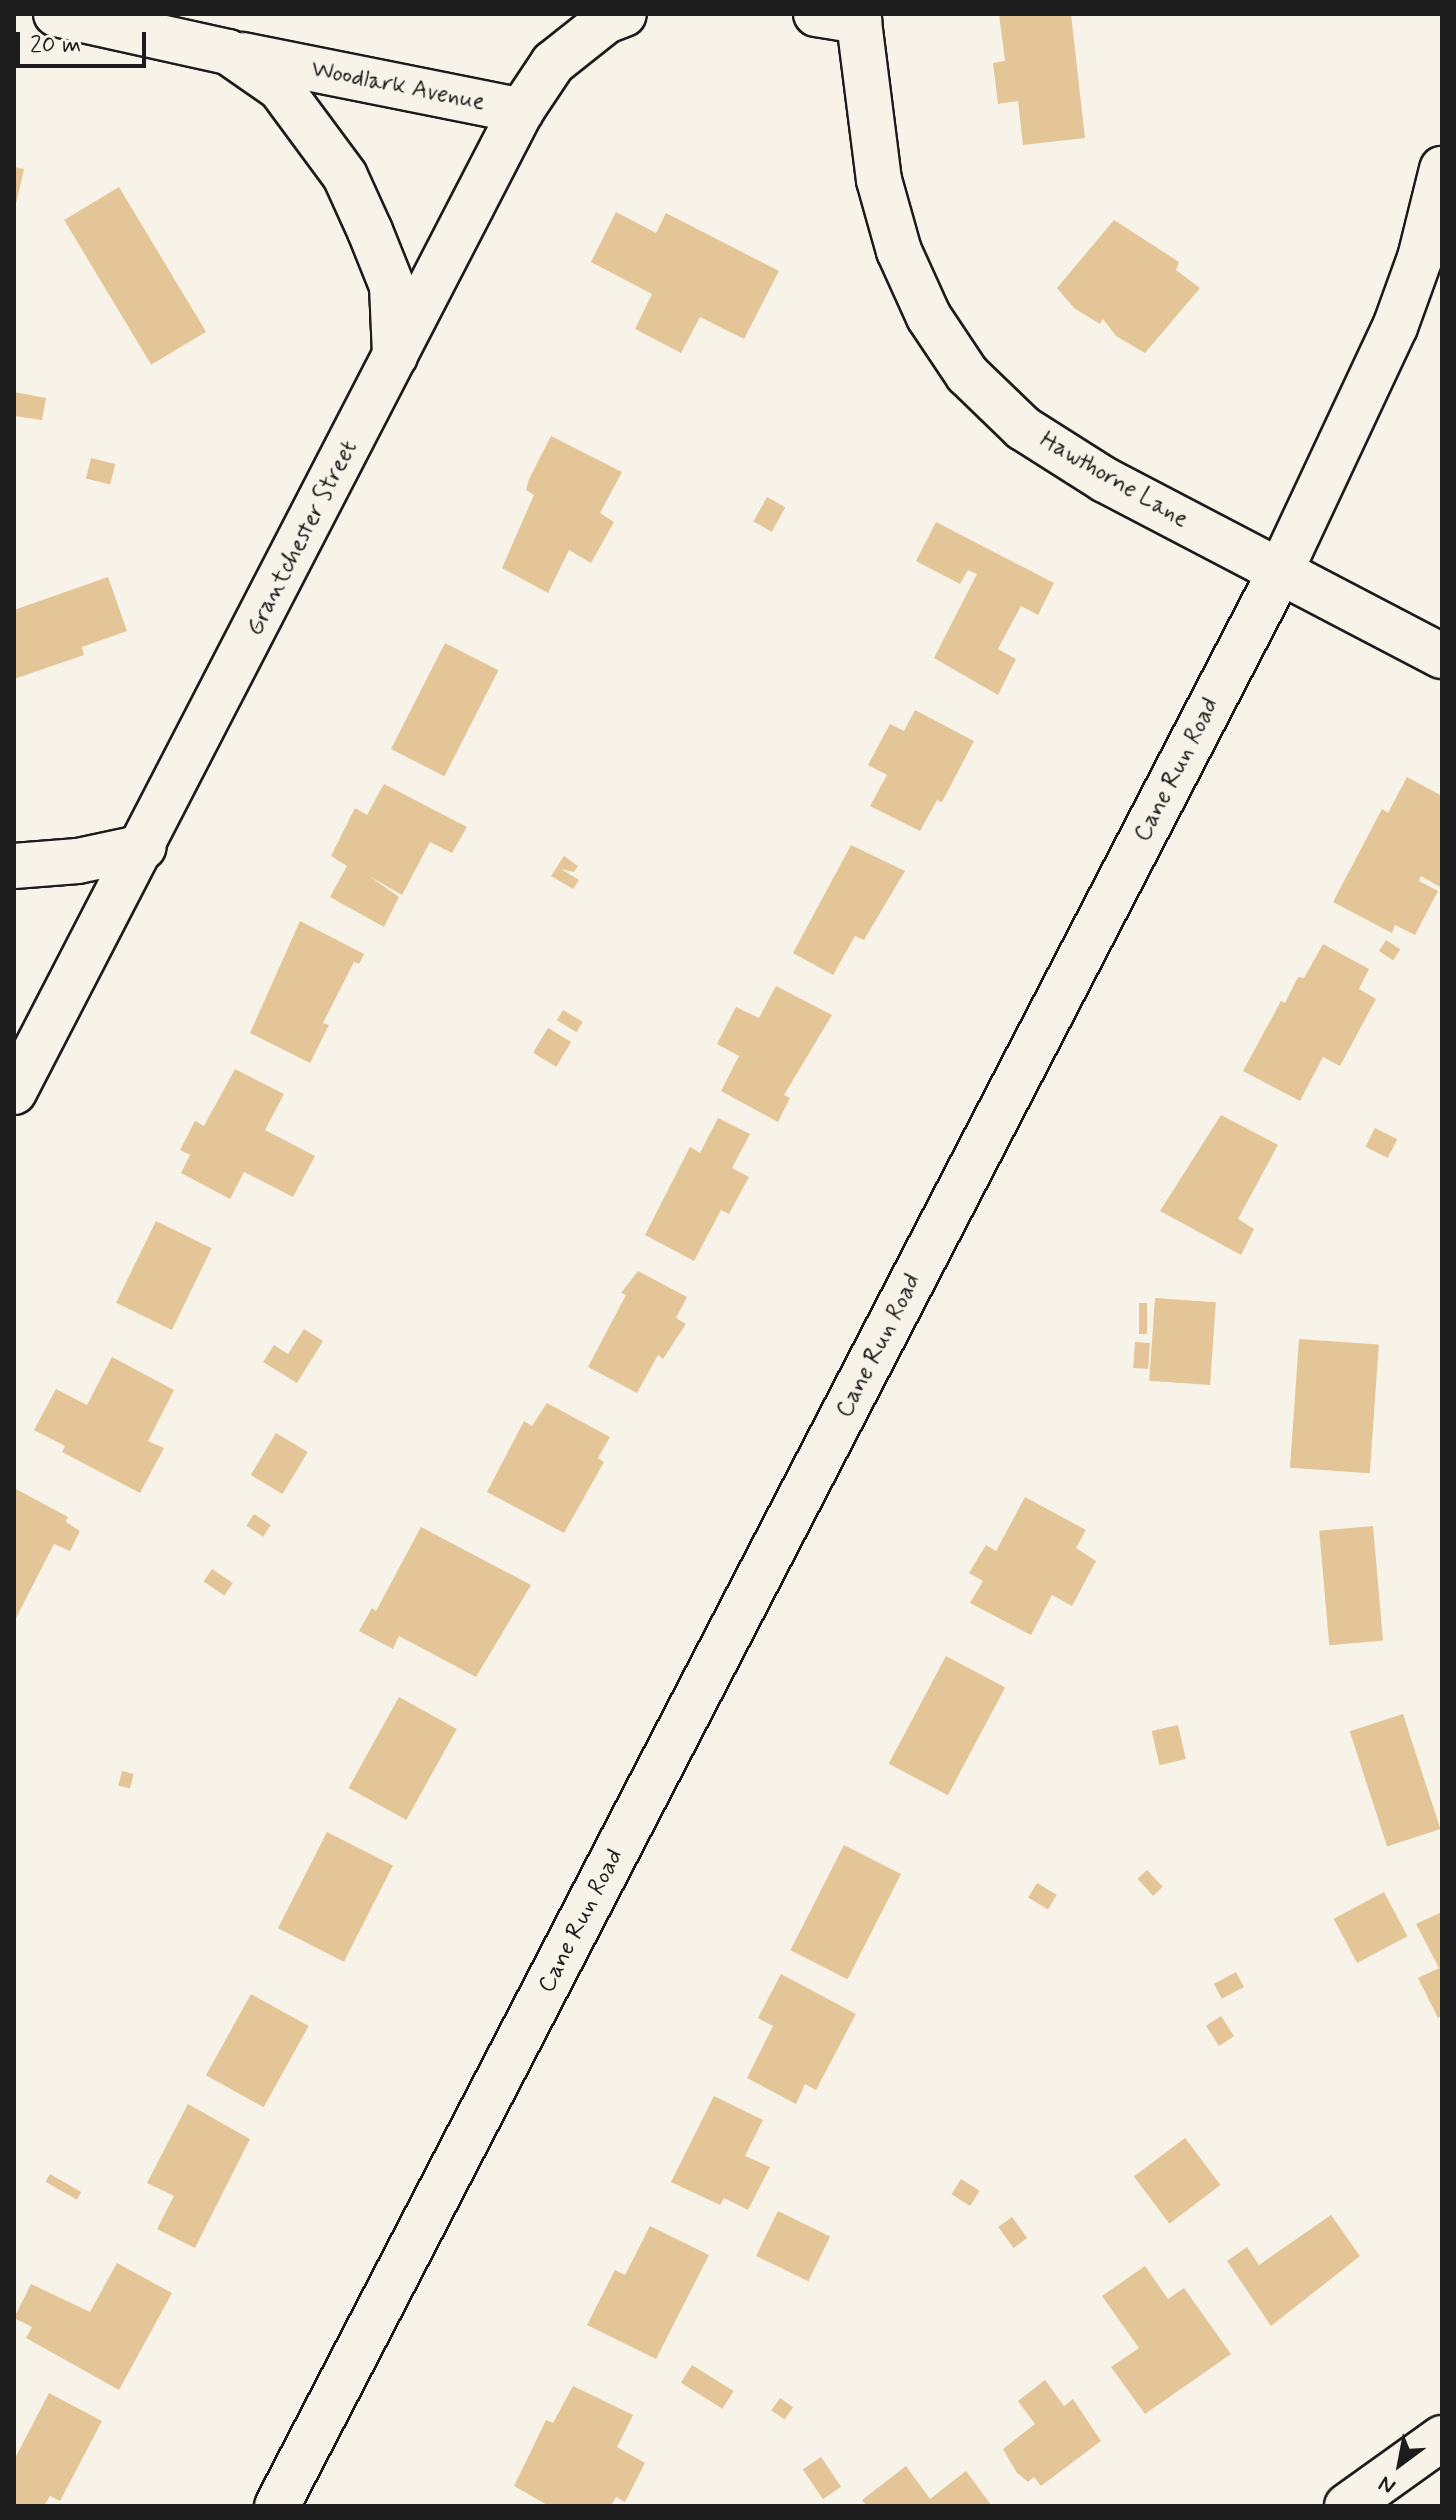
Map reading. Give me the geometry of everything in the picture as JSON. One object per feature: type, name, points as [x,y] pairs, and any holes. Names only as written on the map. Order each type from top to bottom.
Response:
[{"type":"street","name":"Woodlark Avenue","points":[[56,14],[521,111]]},
{"type":"street","name":"Grantchester Street","points":[[14,1092],[144,847],[521,111],[553,63],[606,21],[624,14]]},
{"type":"street","points":[[816,14],[859,18]]},
{"type":"street","name":"Hawthorne Lane","points":[[859,18],[879,180],[899,251],[929,317],[967,374],[1023,428],[1105,480],[1442,656]]},
{"type":"street","name":"Woodlark Avenue","points":[[228,52],[280,88],[345,176],[392,286],[395,359]]},
{"type":"street","name":"Cane Run Road","points":[[277,2506],[1281,570],[1395,327],[1420,258],[1442,169]]},
{"type":"street","points":[[14,866],[78,861],[144,847]]},
{"type":"street","points":[[1347,2506],[1442,2438]]},
{"type":"building","points":[[999,14],[1071,14],[1085,138],[1023,145],[1018,101],[998,104],[993,63],[1005,61]]},
{"type":"building","points":[[14,167],[24,169],[15,208],[14,208]]},
{"type":"building","points":[[119,187],[206,332],[151,365],[64,220]]},
{"type":"building","points":[[616,212],[656,233],[666,213],[779,271],[744,339],[700,317],[681,353],[635,329],[652,294],[591,262]]},
{"type":"building","points":[[1114,220],[1179,262],[1176,270],[1200,288],[1145,353],[1116,336],[1103,319],[1100,324],[1074,308],[1057,288]]},
{"type":"building","points":[[14,392],[46,398],[42,420],[14,416]]},
{"type":"building","points":[[551,436],[622,472],[600,513],[614,522],[591,563],[569,550],[548,593],[502,568],[534,495],[526,490],[529,479]]},
{"type":"building","points":[[91,458],[115,464],[110,484],[86,478]]},
{"type":"building","points":[[767,497],[785,507],[772,532],[753,521]]},
{"type":"building","points":[[936,522],[1054,583],[1038,615],[1021,606],[998,649],[1016,659],[998,695],[934,658],[977,574],[968,570],[960,584],[916,561]]},
{"type":"building","points":[[108,577],[127,631],[82,647],[84,655],[14,679],[14,610]]},
{"type":"building","points":[[445,643],[498,670],[444,776],[391,749]]},
{"type":"building","points":[[915,710],[974,741],[942,802],[937,800],[920,831],[870,806],[887,775],[868,765],[890,724],[904,731]]},
{"type":"building","points":[[1407,777],[1442,796],[1442,888],[1421,876],[1419,881],[1438,891],[1415,935],[1395,925],[1392,933],[1333,902],[1382,809],[1388,813]]},
{"type":"building","points":[[384,784],[467,827],[452,853],[430,842],[402,895],[369,876],[399,897],[384,927],[330,897],[347,866],[331,856],[355,808],[367,815]]},
{"type":"building","points":[[851,845],[905,871],[864,940],[855,936],[833,975],[793,953]]},
{"type":"building","points":[[564,856],[578,866],[574,872],[561,869],[579,880],[573,889],[551,876]]},
{"type":"building","points":[[300,921],[364,954],[359,964],[354,962],[323,1023],[329,1025],[310,1063],[250,1033]]},
{"type":"building","points":[[1386,940],[1400,949],[1393,960],[1379,951]]},
{"type":"building","points":[[1323,944],[1369,969],[1359,989],[1376,999],[1340,1066],[1323,1057],[1300,1101],[1243,1071],[1281,1001],[1285,1003],[1298,977],[1304,978]]},
{"type":"building","points":[[776,986],[832,1015],[784,1095],[790,1098],[778,1122],[721,1091],[739,1056],[717,1044],[736,1007],[759,1018]]},
{"type":"building","points":[[563,1010],[583,1022],[577,1032],[557,1020]]},
{"type":"building","points":[[548,1028],[571,1042],[556,1067],[533,1053]]},
{"type":"building","points":[[235,1069],[284,1094],[265,1130],[315,1156],[293,1197],[244,1172],[230,1199],[181,1173],[190,1155],[180,1150],[195,1121],[204,1126]]},
{"type":"building","points":[[1221,1115],[1278,1145],[1238,1219],[1254,1229],[1241,1255],[1160,1211]]},
{"type":"building","points":[[718,1118],[750,1134],[732,1168],[749,1177],[729,1214],[721,1210],[694,1261],[645,1235],[690,1147],[700,1153]]},
{"type":"building","points":[[1375,1128],[1397,1139],[1388,1158],[1365,1147]]},
{"type":"building","points":[[156,1221],[212,1248],[172,1330],[116,1303]]},
{"type":"building","points":[[638,1271],[687,1297],[676,1318],[686,1324],[663,1359],[658,1355],[637,1393],[588,1367],[626,1295],[621,1293]]},
{"type":"building","points":[[1155,1298],[1216,1302],[1210,1385],[1149,1381]]},
{"type":"building","points":[[1139,1303],[1147,1303],[1147,1334],[1139,1334]]},
{"type":"building","points":[[304,1329],[323,1341],[297,1383],[263,1362],[274,1345],[288,1354]]},
{"type":"building","points":[[1299,1339],[1379,1345],[1370,1473],[1290,1468]]},
{"type":"building","points":[[1135,1342],[1150,1343],[1148,1369],[1133,1368]]},
{"type":"building","points":[[112,1357],[174,1390],[148,1441],[164,1448],[140,1493],[62,1452],[65,1446],[34,1430],[56,1389],[87,1405]]},
{"type":"building","points":[[547,1403],[610,1437],[598,1458],[604,1462],[564,1533],[487,1492],[524,1421],[532,1426]]},
{"type":"building","points":[[276,1433],[308,1452],[282,1494],[251,1475]]},
{"type":"building","points":[[14,1488],[68,1517],[66,1522],[80,1531],[70,1551],[54,1544],[14,1622]]},
{"type":"building","points":[[1025,1497],[1086,1530],[1076,1548],[1096,1561],[1072,1606],[1052,1595],[1031,1635],[970,1603],[983,1581],[969,1573],[986,1545],[996,1551]]},
{"type":"building","points":[[254,1514],[271,1525],[263,1537],[246,1526]]},
{"type":"building","points":[[1373,1526],[1383,1641],[1329,1645],[1319,1531]]},
{"type":"building","points":[[421,1527],[531,1585],[476,1677],[399,1636],[393,1649],[359,1631],[372,1608],[376,1611]]},
{"type":"building","points":[[212,1569],[233,1583],[224,1595],[204,1581]]},
{"type":"building","points":[[946,1656],[1005,1687],[948,1795],[889,1764]]},
{"type":"building","points":[[399,1697],[457,1729],[406,1820],[349,1788]]},
{"type":"building","points":[[1403,1714],[1440,1829],[1387,1846],[1350,1731]]},
{"type":"building","points":[[1178,1725],[1186,1759],[1160,1765],[1152,1731]]},
{"type":"building","points":[[122,1771],[134,1774],[130,1788],[118,1786]]},
{"type":"building","points":[[327,1832],[393,1866],[344,1962],[278,1928]]},
{"type":"building","points":[[844,1845],[901,1874],[847,1979],[790,1950]]},
{"type":"building","points":[[1147,1870],[1163,1887],[1153,1896],[1137,1879]]},
{"type":"building","points":[[1037,1883],[1057,1895],[1048,1909],[1028,1898]]},
{"type":"building","points":[[1384,1892],[1407,1936],[1357,1963],[1334,1919]]},
{"type":"building","points":[[1442,1912],[1442,2015],[1438,2018],[1418,1978],[1439,1968],[1416,1924]]},
{"type":"building","points":[[1236,1972],[1244,1987],[1222,1999],[1214,1984]]},
{"type":"building","points":[[781,1974],[856,2014],[816,2090],[805,2084],[796,2104],[747,2078],[773,2026],[758,2018]]},
{"type":"building","points":[[251,1994],[309,2026],[264,2107],[206,2075]]},
{"type":"building","points":[[1221,2016],[1234,2036],[1219,2046],[1206,2026]]},
{"type":"building","points":[[714,2096],[763,2120],[745,2156],[770,2167],[748,2210],[724,2198],[720,2205],[671,2182]]},
{"type":"building","points":[[188,2104],[250,2139],[195,2248],[157,2229],[174,2196],[147,2183]]},
{"type":"building","points":[[1185,2138],[1221,2185],[1169,2224],[1134,2177]]},
{"type":"building","points":[[50,2174],[81,2192],[77,2200],[46,2182]]},
{"type":"building","points":[[961,2179],[980,2191],[970,2206],[951,2194]]},
{"type":"building","points":[[778,2211],[830,2236],[808,2281],[756,2256]]},
{"type":"building","points":[[1331,2215],[1360,2256],[1271,2326],[1227,2261],[1247,2247],[1259,2265]]},
{"type":"building","points":[[1012,2217],[1027,2238],[1014,2248],[998,2227]]},
{"type":"building","points":[[650,2226],[709,2255],[656,2359],[587,2325],[615,2270],[625,2275]]},
{"type":"building","points":[[117,2263],[172,2293],[119,2390],[26,2338],[32,2327],[14,2318],[31,2284],[90,2312]]},
{"type":"building","points":[[1145,2266],[1168,2299],[1184,2288],[1231,2354],[1145,2414],[1111,2367],[1139,2348],[1102,2296]]},
{"type":"building","points":[[692,2365],[734,2391],[722,2409],[681,2383]]},
{"type":"building","points":[[1045,2380],[1064,2406],[1073,2399],[1101,2441],[1041,2486],[1034,2477],[1028,2482],[1017,2473],[1003,2449],[1035,2424],[1018,2401]]},
{"type":"building","points":[[573,2386],[633,2415],[617,2447],[645,2463],[625,2502],[616,2497],[611,2506],[549,2506],[514,2486],[546,2420],[553,2423]]},
{"type":"building","points":[[49,2393],[102,2421],[60,2501],[50,2496],[44,2506],[14,2506],[14,2460]]},
{"type":"building","points":[[780,2398],[793,2407],[785,2419],[771,2410]]},
{"type":"building","points":[[821,2457],[841,2487],[823,2499],[803,2469]]},
{"type":"building","points":[[906,2466],[930,2499],[966,2471],[992,2506],[867,2506],[862,2500]]}]
